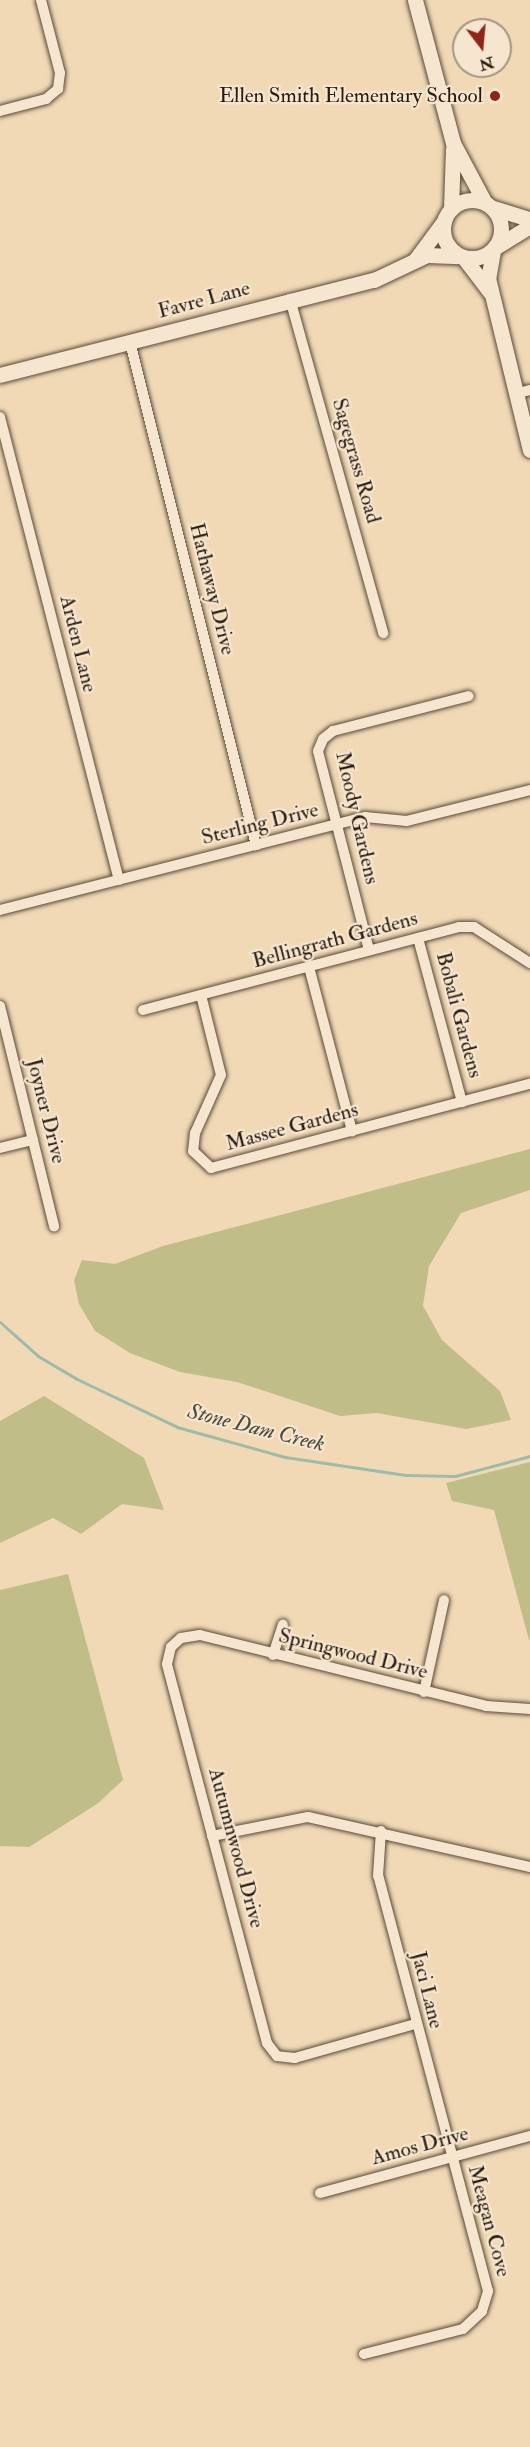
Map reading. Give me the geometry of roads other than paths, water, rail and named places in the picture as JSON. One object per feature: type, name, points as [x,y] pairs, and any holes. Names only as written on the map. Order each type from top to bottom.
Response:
[{"type":"street","points":[[0,111],[46,99],[58,89],[60,73],[40,0]]},
{"type":"street","points":[[415,0],[453,143],[502,223],[488,278],[491,295],[523,392],[530,450]]},
{"type":"street","points":[[453,143],[447,215],[448,246],[462,257],[491,295]]},
{"type":"street","points":[[447,215],[467,200],[530,219]]},
{"type":"street","name":"Favre Lane","points":[[416,259],[447,215]]},
{"type":"street","points":[[462,257],[474,259],[495,249],[530,226]]},
{"type":"street","name":"Favre Lane","points":[[0,375],[290,299],[374,280],[416,259],[438,254],[462,257]]},
{"type":"street","name":"Sagegrass Road","points":[[290,299],[383,633]]},
{"type":"street","name":"Hathaway Drive","points":[[130,342],[256,845]]},
{"type":"street","name":"Arden Lane","points":[[0,417],[119,880]]},
{"type":"street","name":"Moody Gardens","points":[[369,950],[318,751],[323,739],[333,731],[469,696]]},
{"type":"street","name":"Sterling Drive","points":[[0,910],[365,817],[407,821],[530,790]]},
{"type":"street","name":"Bellingrath Gardens","points":[[143,1010],[369,950],[474,927],[530,963]]},
{"type":"street","name":"Bobali Gardens","points":[[418,938],[462,1102]]},
{"type":"street","points":[[309,967],[352,1131]]},
{"type":"street","name":"Massee Gardens","points":[[201,995],[221,1076],[195,1133],[194,1151],[211,1168],[530,1084]]},
{"type":"street","name":"Joyner Drive","points":[[0,1006],[54,1226]]},
{"type":"street","points":[[0,1148],[33,1140]]},
{"type":"street","points":[[424,1692],[444,1600]]},
{"type":"street","points":[[273,1655],[283,1625]]},
{"type":"street","name":"Springwood Drive","points":[[171,1647],[181,1638],[200,1635],[273,1655],[486,1706],[530,1709]]},
{"type":"street","name":"Autumnwood Drive","points":[[171,1647],[167,1664],[267,2043],[278,2056],[295,2058],[415,2024]]},
{"type":"street","points":[[212,1836],[308,1817],[381,1831],[530,1867]]},
{"type":"street","name":"Jaci Lane","points":[[381,1831],[378,1876],[415,2024],[452,2157]]},
{"type":"street","name":"Amos Drive","points":[[320,2193],[530,2136]]},
{"type":"street","name":"Meagan Cove","points":[[364,2354],[463,2329],[482,2311],[488,2291],[452,2157]]},
{"type":"waterway","name":"Stone Dam Creek","points":[[0,1322],[38,1356],[77,1379],[177,1427],[285,1457],[406,1475],[455,1476],[530,1456]]},
{"type":"place","name":"Ellen Smith Elementary School","points":[[495,96]]}]
